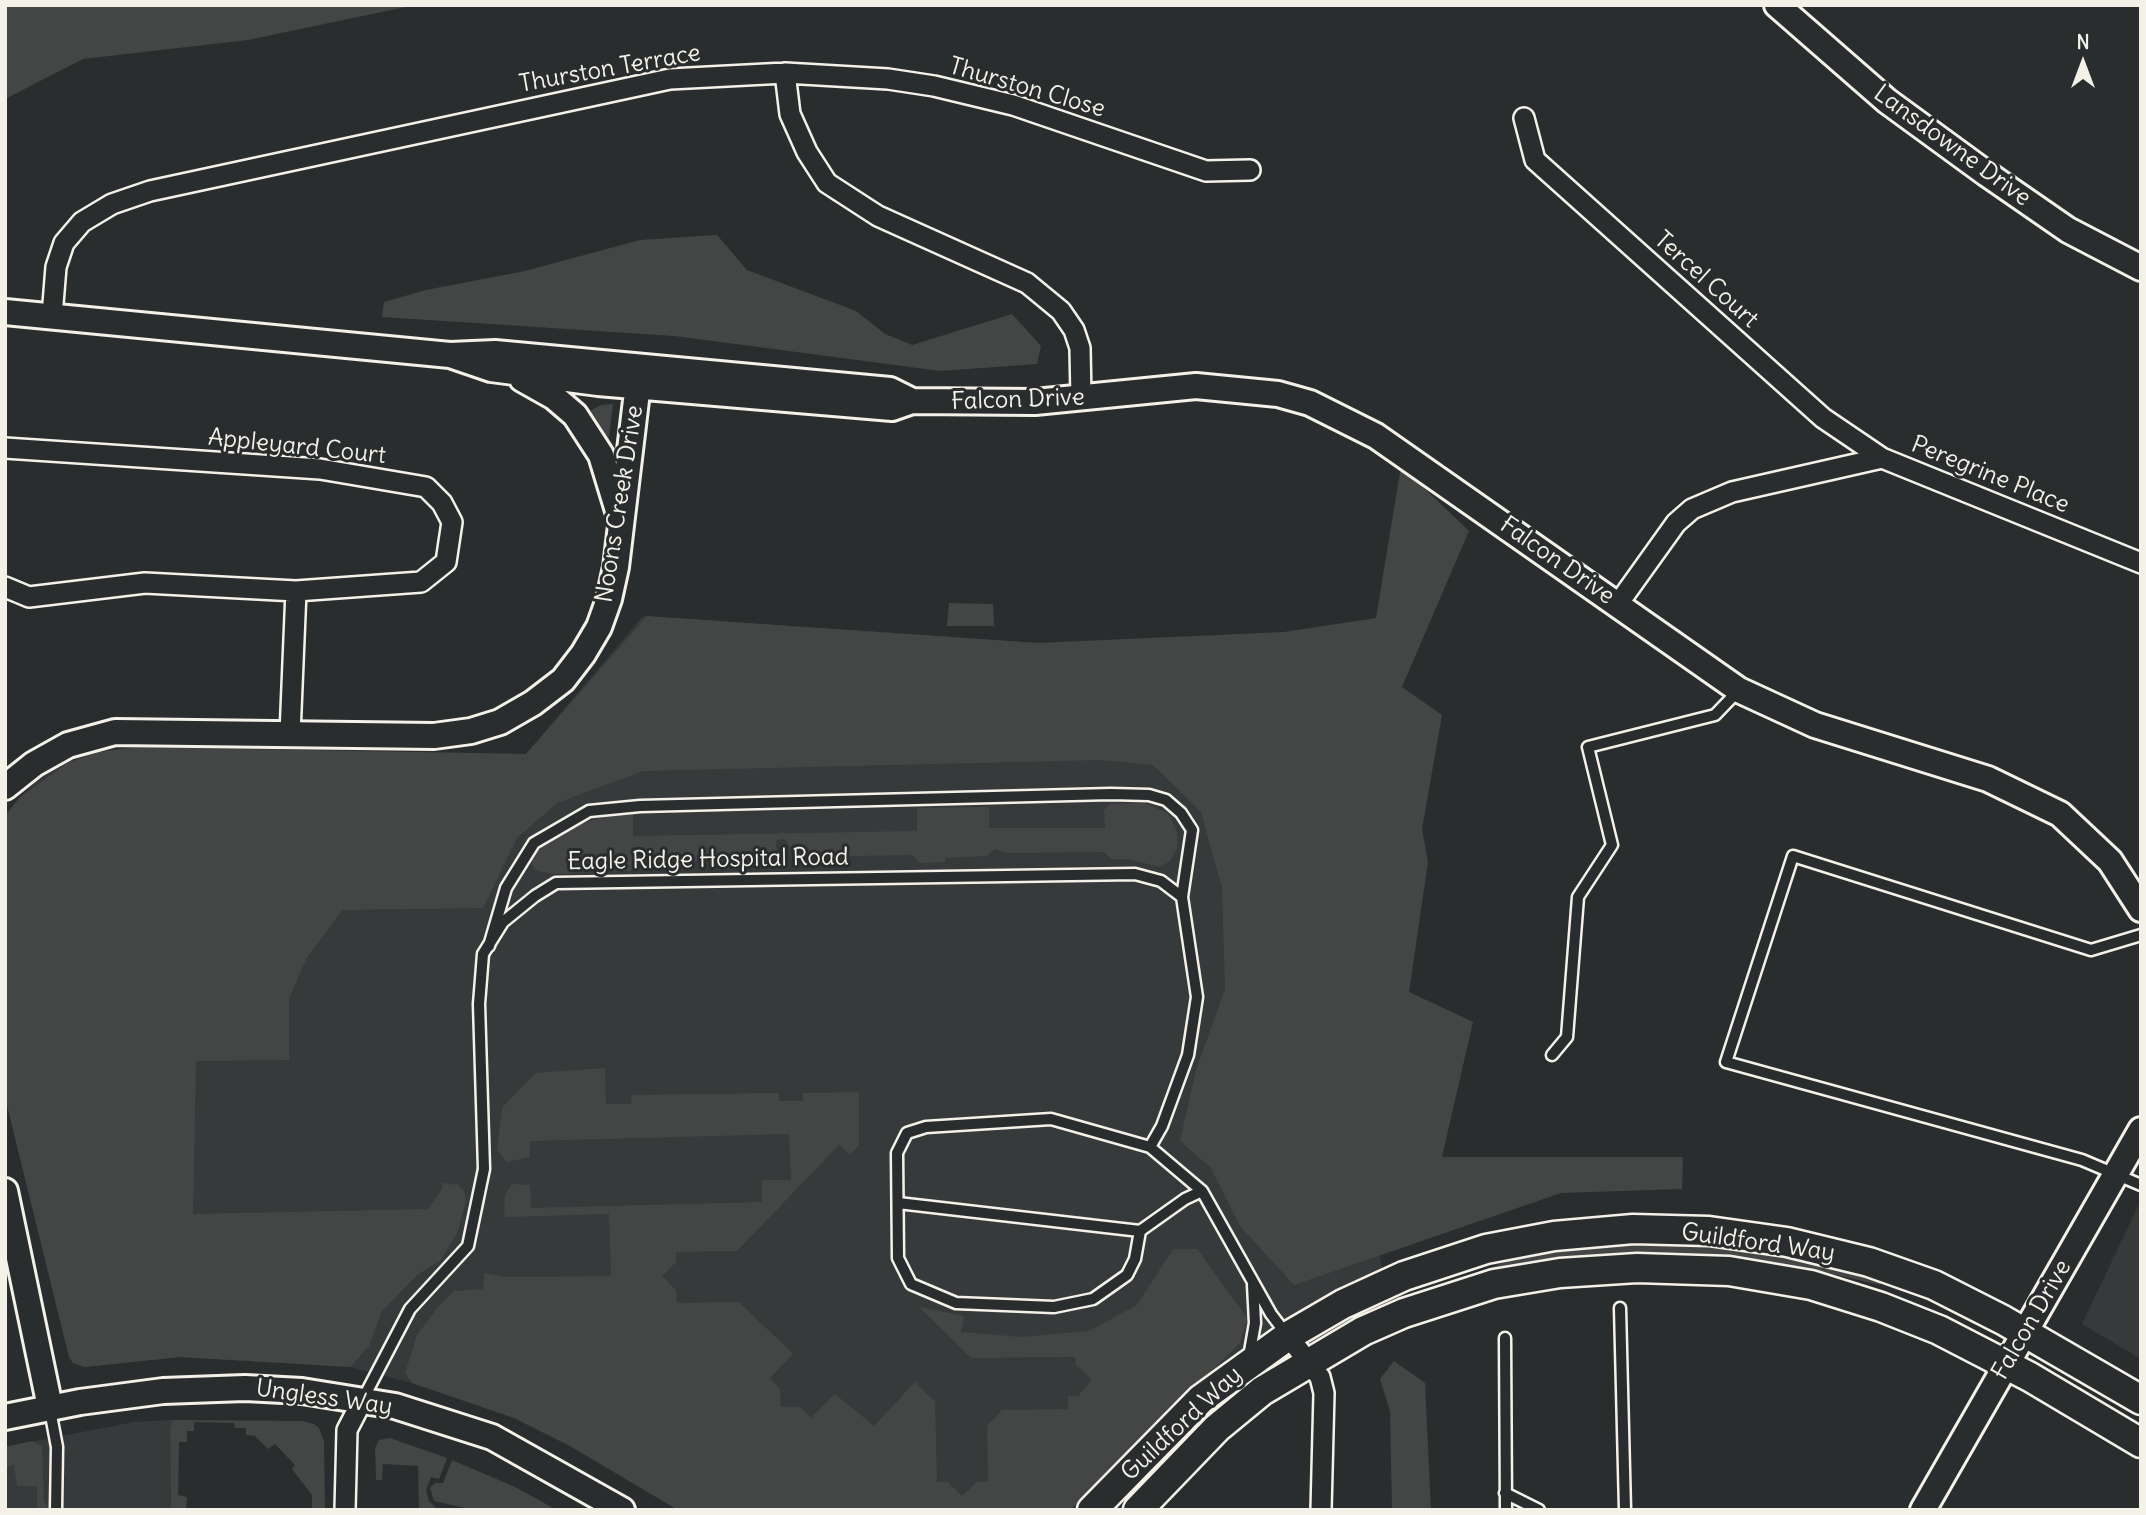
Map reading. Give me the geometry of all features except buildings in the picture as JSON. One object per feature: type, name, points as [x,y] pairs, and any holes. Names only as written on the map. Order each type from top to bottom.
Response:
[{"type":"main road","name":"Guildford Way","points":[[1092,1510],[1201,1399],[1288,1336],[1343,1304],[1444,1262],[1554,1236],[1633,1229],[1709,1231],[1761,1238],[1869,1262],[1934,1285],[2141,1400]]},
{"type":"main road","name":"Guildford Way","points":[[1138,1510],[1217,1428],[1262,1391],[1308,1362],[1404,1313],[1494,1284],[1560,1273],[1637,1268],[1729,1271],[1811,1285],[1881,1307],[1928,1326],[2006,1364],[2141,1443]]},
{"type":"street","name":"Lansdowne Drive","points":[[1777,5],[1887,101],[1975,166],[2067,230],[2141,268]]},
{"type":"street","name":"Thurston Close","points":[[785,73],[888,79],[934,86],[1013,105],[1206,171],[1250,170]]},
{"type":"street","name":"Thurston Terrace","points":[[52,316],[56,267],[70,234],[97,212],[150,191],[605,90],[670,79],[785,73]]},
{"type":"street","points":[[785,73],[790,114],[807,152],[827,183],[878,216],[1027,283],[1061,311],[1074,330],[1080,348],[1081,398]]},
{"type":"street","name":"Tercel Court","points":[[1524,118],[1535,160],[1822,418],[1882,458]]},
{"type":"street","points":[[5,312],[450,355],[495,353],[639,377]]},
{"type":"street","name":"Falcon Drive","points":[[450,355],[491,369],[890,390],[912,401],[973,404],[1081,398],[1196,386],[1278,394],[1310,403],[1342,416],[1376,436],[1739,691],[1815,725],[1988,779],[2049,808],[2085,835],[2110,861],[2141,909]]},
{"type":"street","points":[[491,369],[530,382],[575,415],[601,455],[621,522]]},
{"type":"street","name":"Noons Creek Drive","points":[[5,788],[34,764],[68,744],[102,735],[138,731],[435,736],[471,731],[500,722],[533,703],[563,680],[599,627],[616,567],[639,377]]},
{"type":"street","name":"Appleyard Court","points":[[5,448],[320,469],[426,487],[442,503],[452,522],[446,562],[421,582],[296,592],[145,583],[29,597],[5,587]]},
{"type":"street","name":"Peregrine Place","points":[[1618,604],[1676,523],[1692,509],[1732,492],[1882,458],[2141,563]]},
{"type":"street","points":[[290,734],[296,592]]},
{"type":"street","name":"Falcon Drive","points":[[1923,1510],[2141,1130]]},
{"type":"street","points":[[5,1191],[50,1408]]},
{"type":"street","points":[[1288,1336],[1320,1377],[1324,1393],[1321,1510]]},
{"type":"street","name":"Ungless Way","points":[[5,1417],[163,1391],[235,1388],[302,1391],[395,1406],[492,1437],[622,1510]]},
{"type":"street","points":[[345,1510],[347,1430],[362,1401]]},
{"type":"lane","points":[[1552,1055],[1567,1037],[1578,897],[1612,845],[1588,747],[1715,715],[1739,691]]},
{"type":"lane","points":[[488,946],[506,888],[534,842],[589,811],[640,806],[1149,795],[1166,800],[1181,813],[1192,830],[1182,897],[1198,997],[1188,1055],[1162,1126],[1150,1147]]},
{"type":"lane","points":[[2141,935],[2091,950],[1793,856],[1727,1062],[2082,1160],[2141,1185]]},
{"type":"lane","name":"Eagle Ridge Hospital Road","points":[[362,1401],[410,1309],[468,1246],[484,1169],[479,1004],[483,954],[503,922],[556,883],[1135,874],[1161,881],[1182,897]]},
{"type":"lane","points":[[1140,1231],[1135,1259],[1128,1275],[1093,1299],[1054,1307],[956,1303],[911,1284],[898,1258],[897,1153],[907,1133],[926,1127],[1051,1119],[1150,1147],[1202,1191],[1271,1314],[1288,1336]]},
{"type":"lane","points":[[898,1203],[1140,1231],[1185,1199],[1202,1191]]},
{"type":"lane","points":[[1248,1363],[1255,1323],[1253,1281]]},
{"type":"lane","points":[[1620,1308],[1625,1510]]},
{"type":"lane","points":[[1505,1338],[1506,1510]]},
{"type":"lane","points":[[50,1408],[57,1447],[56,1510]]},
{"type":"lane","points":[[1506,1493],[1539,1510]]},
{"type":"shaded area","points":[[5,5],[415,5],[248,40],[83,59],[5,99]]},
{"type":"shaded area","points":[[717,235],[747,270],[856,311],[885,334],[912,345],[1012,314],[1041,346],[1037,364],[940,371],[675,336],[382,317],[384,302],[426,290],[525,271],[640,240]]},
{"type":"shaded area","points":[[613,404],[608,445],[586,413],[601,405]]},
{"type":"shaded area","points":[[1401,466],[1469,531],[1402,687],[1442,715],[1422,829],[1428,862],[1409,992],[1473,1022],[1442,1157],[1683,1157],[1682,1189],[1561,1193],[1294,1285],[1240,1226],[1210,1167],[1180,1141],[1196,1070],[1225,989],[1222,887],[1201,812],[1153,765],[1101,760],[643,771],[557,803],[517,838],[483,908],[342,910],[306,959],[289,999],[289,1060],[196,1061],[193,1214],[428,1209],[442,1189],[442,1183],[458,1185],[464,1191],[466,1200],[458,1231],[441,1260],[417,1275],[382,1311],[369,1346],[350,1367],[180,1357],[85,1367],[73,1363],[69,1357],[5,1097],[5,816],[19,798],[69,762],[99,752],[135,747],[526,754],[647,616],[1037,643],[1284,632],[1376,618]]},
{"type":"shaded area","points":[[949,603],[993,604],[994,626],[947,626]]},
{"type":"shaded area","points":[[643,616],[1291,660],[1382,1268],[1180,1404],[1070,1510],[678,1510],[570,1446],[514,1418],[412,1383],[350,1367],[180,1357],[85,1367],[73,1363],[69,1357],[5,1097],[5,816],[41,777],[69,762],[99,752],[135,747],[526,754]]},
{"type":"shaded area","points":[[1144,803],[1168,813],[1177,832],[1177,848],[1170,861],[1160,867],[1128,859],[1111,859],[1104,852],[1005,853],[995,849],[987,856],[945,858],[945,862],[920,863],[913,855],[794,857],[785,839],[776,840],[777,852],[757,852],[754,859],[637,863],[630,871],[552,874],[535,870],[530,858],[540,843],[562,830],[610,815],[633,813],[633,836],[917,831],[917,808],[989,807],[989,828],[1105,828],[1104,810],[1110,804]]},
{"type":"shaded area","points":[[605,1068],[606,1104],[631,1104],[632,1095],[779,1093],[779,1101],[803,1101],[803,1093],[859,1092],[859,1145],[850,1155],[839,1145],[737,1251],[676,1252],[676,1262],[662,1276],[676,1290],[677,1303],[739,1302],[793,1354],[770,1378],[780,1389],[781,1407],[800,1407],[811,1418],[835,1394],[874,1426],[915,1382],[935,1402],[937,1482],[948,1482],[962,1496],[977,1482],[988,1481],[987,1426],[1002,1410],[1068,1409],[1068,1396],[1078,1396],[1092,1380],[1076,1365],[1075,1357],[971,1358],[919,1307],[964,1316],[961,1332],[1021,1337],[1089,1331],[1137,1305],[1173,1249],[1197,1249],[1248,1319],[1239,1344],[1070,1510],[678,1510],[570,1446],[514,1418],[412,1383],[405,1373],[417,1335],[437,1308],[454,1291],[483,1289],[484,1273],[507,1277],[611,1276],[609,1214],[504,1217],[505,1195],[512,1184],[530,1185],[531,1208],[762,1202],[762,1180],[791,1180],[789,1134],[530,1141],[530,1157],[507,1162],[497,1150],[502,1108],[536,1073]]},
{"type":"shaded area","points":[[2141,1200],[2141,1359],[2082,1324]]},
{"type":"shaded area","points":[[1626,1240],[1741,1245],[1883,1278],[1880,1285],[1824,1272],[1768,1266],[1466,1280],[1465,1277],[1530,1253]]},
{"type":"shaded area","points":[[1394,1361],[1425,1383],[1431,1510],[1392,1510],[1390,1411],[1380,1379]]},
{"type":"shaded area","points":[[173,1420],[170,1428],[171,1510],[5,1510],[5,1447],[134,1422]]},
{"type":"shaded area","points":[[173,1420],[303,1421],[314,1424],[319,1428],[324,1442],[325,1510],[312,1510],[312,1495],[292,1469],[295,1465],[275,1444],[268,1449],[255,1436],[246,1435],[246,1428],[235,1428],[234,1423],[194,1422],[194,1431],[187,1431],[187,1442],[179,1442],[178,1495],[187,1497],[186,1508],[221,1510],[171,1510],[170,1428]]},
{"type":"shaded area","points":[[390,1438],[447,1458],[439,1479],[431,1477],[426,1490],[429,1501],[436,1508],[446,1510],[419,1510],[418,1466],[383,1464],[382,1480],[376,1480],[375,1448],[379,1440]]},
{"type":"shaded area","points":[[32,1441],[42,1447],[44,1501],[48,1508],[44,1510],[37,1510],[37,1486],[17,1486],[14,1465],[5,1467],[5,1447]]},
{"type":"shaded area","points":[[452,1460],[515,1487],[557,1510],[474,1510],[434,1501],[430,1488],[435,1483],[443,1483]]}]
